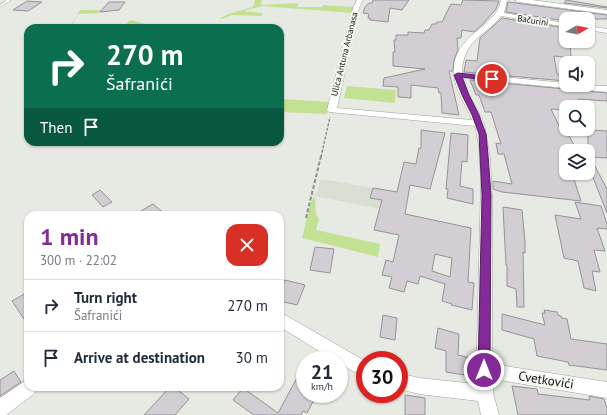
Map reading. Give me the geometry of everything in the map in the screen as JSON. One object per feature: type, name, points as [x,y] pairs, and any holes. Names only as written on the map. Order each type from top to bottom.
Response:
[{"type":"street","name":"Ulica Antuna Arbanasa","points":[[332,110],[356,8],[360,0]]},
{"type":"street","points":[[490,415],[485,393],[484,370],[486,195],[482,134],[458,75],[459,60],[471,40],[500,14],[504,0]]},
{"type":"street","points":[[518,0],[607,12]]},
{"type":"street","name":"Bačurini","points":[[500,14],[559,24]]},
{"type":"street","points":[[595,29],[607,31]]},
{"type":"street","points":[[458,75],[607,89]]},
{"type":"street","points":[[332,110],[478,123]]},
{"type":"street","points":[[284,321],[356,365]]},
{"type":"street","name":"Cvetkovići","points":[[484,370],[607,390]]},
{"type":"street","points":[[408,383],[419,386],[485,393]]},
{"type":"street","points":[[0,409],[24,391]]},
{"type":"lane","points":[[0,6],[10,0]]},
{"type":"path","points":[[306,218],[332,110]]},
{"type":"shaded area","points":[[321,179],[408,194],[405,214],[315,196]]},
{"type":"green space","points":[[255,0],[262,0],[261,5],[298,3],[297,7],[322,7],[323,5],[354,7],[352,13],[263,6],[243,11],[263,13],[261,16],[232,15],[219,19],[228,14],[253,7]]},
{"type":"green space","points":[[80,10],[102,10],[99,13],[78,14],[71,24]]},
{"type":"green space","points":[[131,20],[146,24],[125,24]]},
{"type":"green space","points":[[347,86],[396,90],[395,103],[344,98]]},
{"type":"green space","points":[[284,99],[330,102],[327,114],[284,112]]},
{"type":"green space","points":[[315,196],[316,214],[319,219],[316,230],[380,244],[378,257],[302,238],[311,201]]},
{"type":"building","points":[[373,0],[409,0],[402,10],[390,8],[388,22],[370,20],[370,18],[368,18],[369,14],[363,13],[365,7],[369,3],[372,3]]},
{"type":"building","points":[[463,0],[499,1],[496,9],[474,32],[462,30],[461,38],[457,38],[458,50],[454,60],[453,71],[449,71],[459,115],[442,113],[441,93],[439,93],[438,88],[411,85],[411,98],[398,97],[398,87],[383,86],[384,78],[425,69],[393,66],[393,52],[395,52],[394,40],[396,40],[396,35],[408,35],[408,32],[424,33],[425,30],[429,30],[432,24],[442,22],[451,4],[461,5]]},
{"type":"building","points":[[566,0],[607,7],[607,8],[564,3]]},
{"type":"building","points":[[27,1],[42,2],[28,11],[13,10]]},
{"type":"building","points":[[109,2],[125,2],[119,10],[100,12]]},
{"type":"building","points":[[508,2],[584,12],[559,12],[559,20],[506,12]]},
{"type":"building","points":[[595,13],[607,15],[607,19],[595,19]]},
{"type":"building","points":[[502,18],[559,27],[559,48],[570,48],[571,56],[554,56],[557,74],[559,74],[559,80],[464,72],[466,60],[477,61],[480,38]]},
{"type":"building","points":[[470,80],[559,88],[559,92],[607,93],[607,101],[578,99],[559,100],[559,110],[551,109],[559,126],[559,136],[569,136],[573,144],[559,144],[559,180],[574,180],[581,201],[502,192],[493,189],[493,181],[512,184],[504,154],[498,154],[496,143],[501,144],[491,112],[485,112],[479,95],[476,95]]},
{"type":"building","points":[[421,130],[445,133],[430,189],[410,185],[405,214],[471,228],[468,282],[474,283],[472,310],[451,305],[452,304],[442,301],[445,284],[420,276],[418,284],[407,281],[404,292],[389,288],[392,277],[382,275],[386,260],[393,262],[399,235],[374,230],[382,200],[370,198],[373,188],[397,192],[404,162],[416,164],[419,148],[421,148]],"holes":[[[435,254],[452,258],[450,277],[432,271]]]},
{"type":"building","points":[[595,130],[607,131],[607,158],[595,157],[595,144],[588,144],[588,136],[595,136]]},
{"type":"building","points":[[451,133],[468,135],[467,162],[462,161],[460,186],[473,189],[473,204],[447,198],[448,189],[446,189]]},
{"type":"building","points":[[595,166],[607,189],[607,213],[594,180]]},
{"type":"building","points":[[100,190],[112,202],[103,207],[92,195]]},
{"type":"building","points":[[575,202],[601,206],[607,224],[607,229],[597,228],[605,251],[594,250],[600,272],[592,271],[596,291],[584,288],[578,261],[564,258],[555,215],[581,219]]},
{"type":"building","points":[[153,204],[161,211],[141,211]]},
{"type":"building","points":[[503,207],[522,210],[525,242],[525,253],[523,252],[524,307],[517,307],[516,289],[507,286]]},
{"type":"building","points":[[315,247],[334,249],[330,273],[310,270]]},
{"type":"building","points":[[285,280],[305,285],[297,305],[284,302]]},
{"type":"building","points":[[24,294],[24,319],[12,301]]},
{"type":"building","points":[[544,310],[557,312],[562,318],[567,319],[571,339],[607,344],[607,370],[569,365],[568,362],[537,356],[534,339],[502,330],[502,314],[545,325],[542,313],[545,313]]},
{"type":"building","points":[[383,315],[397,318],[395,340],[380,337]]},
{"type":"building","points":[[438,328],[459,334],[458,355],[470,358],[471,376],[446,372],[446,351],[435,348]]},
{"type":"building","points":[[14,371],[21,382],[0,396],[0,380]]},
{"type":"building","points":[[296,380],[296,403],[312,403],[307,413],[303,411],[301,415],[254,415],[233,400],[240,391],[247,391],[278,413]]},
{"type":"building","points":[[512,386],[537,389],[538,394],[590,400],[589,396],[604,399],[607,408],[607,415],[518,415]]},
{"type":"building","points":[[166,391],[179,391],[189,399],[175,415],[144,415]]},
{"type":"building","points":[[408,395],[425,398],[425,415],[405,415],[405,403],[408,403]]},
{"type":"route","points":[[484,370],[486,195],[484,155],[482,134],[476,115],[465,95],[458,75],[492,79]]}]
